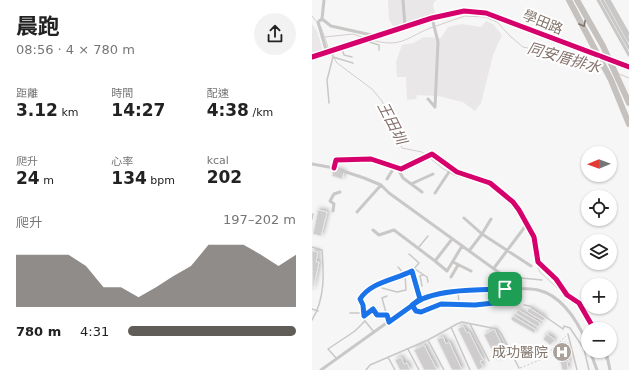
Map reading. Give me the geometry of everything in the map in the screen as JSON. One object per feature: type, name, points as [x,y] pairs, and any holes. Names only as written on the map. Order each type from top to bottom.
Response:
[{"type":"highway","points":[[569,0],[611,80],[629,124]]},
{"type":"highway","points":[[577,0],[619,77],[629,103]]},
{"type":"main road","name":"學田路","points":[[364,41],[405,27],[464,11],[486,14],[629,67]]},
{"type":"main road","points":[[312,57],[364,41]]},
{"type":"street","points":[[324,0],[322,19],[318,22],[330,52]]},
{"type":"street","points":[[403,0],[405,27]]},
{"type":"street","points":[[598,0],[629,55]]},
{"type":"street","points":[[602,0],[627,38]]},
{"type":"street","points":[[606,0],[627,38]]},
{"type":"street","points":[[609,0],[627,38],[629,48]]},
{"type":"street","points":[[322,19],[331,26],[378,36]]},
{"type":"street","points":[[428,99],[435,108],[438,42],[432,20]]},
{"type":"street","points":[[334,168],[336,160],[371,159],[401,169],[432,154],[451,169],[490,183],[519,210],[534,238],[538,262],[556,278],[567,295],[580,304],[590,322]]},
{"type":"street","points":[[312,164],[334,168],[381,185],[389,194],[494,268],[505,280],[505,289]]},
{"type":"street","points":[[387,179],[397,167]]},
{"type":"street","points":[[397,167],[403,178],[422,192]]},
{"type":"street","points":[[435,193],[451,169]]},
{"type":"street","points":[[411,184],[433,174]]},
{"type":"street","points":[[357,212],[381,185]]},
{"type":"street","points":[[333,211],[334,204],[330,201],[334,194],[340,192]]},
{"type":"street","points":[[464,218],[482,234],[531,266]]},
{"type":"street","points":[[469,251],[491,219]]},
{"type":"street","points":[[494,268],[527,224]]},
{"type":"street","points":[[373,230],[380,235],[394,230],[447,271],[462,246]]},
{"type":"street","points":[[435,261],[452,239]]},
{"type":"street","points":[[452,262],[471,271]]},
{"type":"street","points":[[451,277],[458,265]]},
{"type":"street","points":[[321,370],[420,299],[433,294],[505,289],[539,290],[559,302],[570,312],[581,333]]},
{"type":"street","points":[[593,358],[597,370]]},
{"type":"street","points":[[607,358],[610,370]]},
{"type":"lane","points":[[364,41],[379,45],[379,50]]},
{"type":"lane","points":[[342,48],[344,55],[352,57]]},
{"type":"lane","points":[[330,52],[333,57],[353,63]]},
{"type":"lane","points":[[328,103],[327,80],[333,57]]},
{"type":"lane","points":[[312,219],[313,214]]},
{"type":"lane","points":[[417,249],[428,236]]},
{"type":"lane","points":[[312,247],[322,250],[324,272],[318,311],[312,320]]},
{"type":"lane","points":[[374,332],[365,321],[363,305],[360,299],[367,290],[380,282],[405,275],[412,271],[419,263],[409,254]]},
{"type":"lane","points":[[382,288],[397,292],[406,290],[405,275],[398,267]]},
{"type":"lane","points":[[414,269],[427,277],[428,282]]},
{"type":"lane","points":[[412,271],[420,299]]},
{"type":"lane","points":[[422,286],[420,276],[423,274]]},
{"type":"lane","points":[[519,290],[521,278],[542,280]]},
{"type":"lane","points":[[412,305],[416,311],[421,312],[441,304],[475,305],[503,302],[505,289]]},
{"type":"lane","points":[[458,292],[459,304]]},
{"type":"lane","points":[[387,296],[382,298],[389,322]]},
{"type":"lane","points":[[524,305],[530,306],[563,329],[564,326],[570,328],[584,348],[589,370]]},
{"type":"lane","points":[[312,309],[318,311]]},
{"type":"lane","points":[[364,316],[373,309],[377,315],[387,315]]},
{"type":"lane","points":[[350,313],[360,313],[364,316]]},
{"type":"lane","points":[[337,360],[328,349],[355,331],[365,321]]},
{"type":"lane","points":[[366,370],[370,365],[428,340],[462,322],[497,329],[501,333],[519,368]]},
{"type":"lane","points":[[470,324],[489,361]]},
{"type":"lane","points":[[451,327],[470,370]]},
{"type":"lane","points":[[568,334],[577,370]]},
{"type":"lane","points":[[428,340],[444,370]]},
{"type":"lane","points":[[408,349],[419,370]]},
{"type":"lane","points":[[388,357],[395,370]]},
{"type":"path","points":[[519,368],[542,359],[568,334]]},
{"type":"shaded area","points":[[388,0],[437,0],[434,2],[433,6],[436,15],[394,28],[389,19]]},
{"type":"shaded area","points":[[486,21],[493,24],[502,35],[493,55],[481,103],[475,111],[463,102],[438,96],[417,95],[416,99],[407,100],[406,77],[397,77],[396,62],[402,45],[413,43],[424,37],[441,38],[448,27],[462,24],[481,27]]},
{"type":"shaded area","points":[[312,24],[317,31],[323,51],[312,55]]},
{"type":"building","points":[[333,169],[344,172],[342,179],[332,176]]},
{"type":"building","points":[[318,210],[327,212],[321,236],[313,234]]},
{"type":"building","points":[[312,251],[318,252],[316,262],[319,262],[313,290]]},
{"type":"building","points":[[529,308],[545,318],[543,321],[529,313],[527,311]]},
{"type":"building","points":[[518,310],[539,322],[540,324],[538,327],[516,313]]},
{"type":"building","points":[[513,316],[536,330],[534,333],[513,321],[511,319]]},
{"type":"building","points":[[463,326],[467,333],[469,332],[483,360],[480,361],[483,367],[478,370],[458,329]]},
{"type":"building","points":[[494,329],[507,355],[497,360],[484,335]]},
{"type":"building","points":[[547,334],[555,340],[550,345],[543,339]]},
{"type":"building","points":[[443,337],[446,344],[449,342],[462,370],[452,370],[437,339]]},
{"type":"building","points":[[424,345],[437,370],[424,370],[414,350]]},
{"type":"building","name":"成功醫院","points":[[564,346],[566,358],[568,358],[569,362],[567,362],[568,370],[562,370],[558,347]]},
{"type":"building","points":[[401,357],[404,364],[407,363],[410,370],[400,370],[395,360]]},
{"type":"waterway","name":"同安厝排水","points":[[312,16],[316,21]]},
{"type":"waterway","name":"同安厝排水","points":[[436,26],[465,16],[485,17],[497,22],[523,47],[551,53],[601,68]]},
{"type":"waterway","name":"同安厝排水","points":[[321,27],[329,50]]},
{"type":"waterway","name":"同安厝排水","points":[[372,40],[391,43],[398,42],[433,27]]},
{"type":"waterway","name":"同安厝排水","points":[[325,37],[353,34],[365,38]]},
{"type":"waterway","name":"王田圳","points":[[334,58],[337,63],[372,89],[382,101],[402,148],[422,152],[426,155]]},
{"type":"waterway","name":"同安厝排水","points":[[619,74],[629,78]]},
{"type":"waterway","name":"王田圳","points":[[429,157],[442,168],[454,175],[488,184],[501,195],[515,210],[532,239],[535,261],[540,272],[565,295]]},
{"type":"waterway","name":"王田圳","points":[[569,298],[581,309]]},
{"type":"waterway","name":"王田圳","points":[[584,314],[588,322]]},
{"type":"cycle path","points":[[312,57],[432,18],[464,11],[486,13],[629,67]]},
{"type":"cycle path","points":[[334,168],[336,160],[371,159],[401,169],[432,154],[457,172],[490,183],[513,202],[519,210],[534,237],[538,262],[556,279],[567,295],[579,303],[590,322]]},
{"type":"place","name":"成功醫院","points":[[562,352]]},
{"type":"route","points":[[505,289],[433,294],[420,299],[389,322],[387,315],[377,315],[373,309],[364,316],[362,311],[363,305],[360,299],[367,290],[380,282],[401,277],[412,271],[420,299],[412,305],[416,311],[421,312],[441,304],[498,304],[504,300],[505,289]]}]
